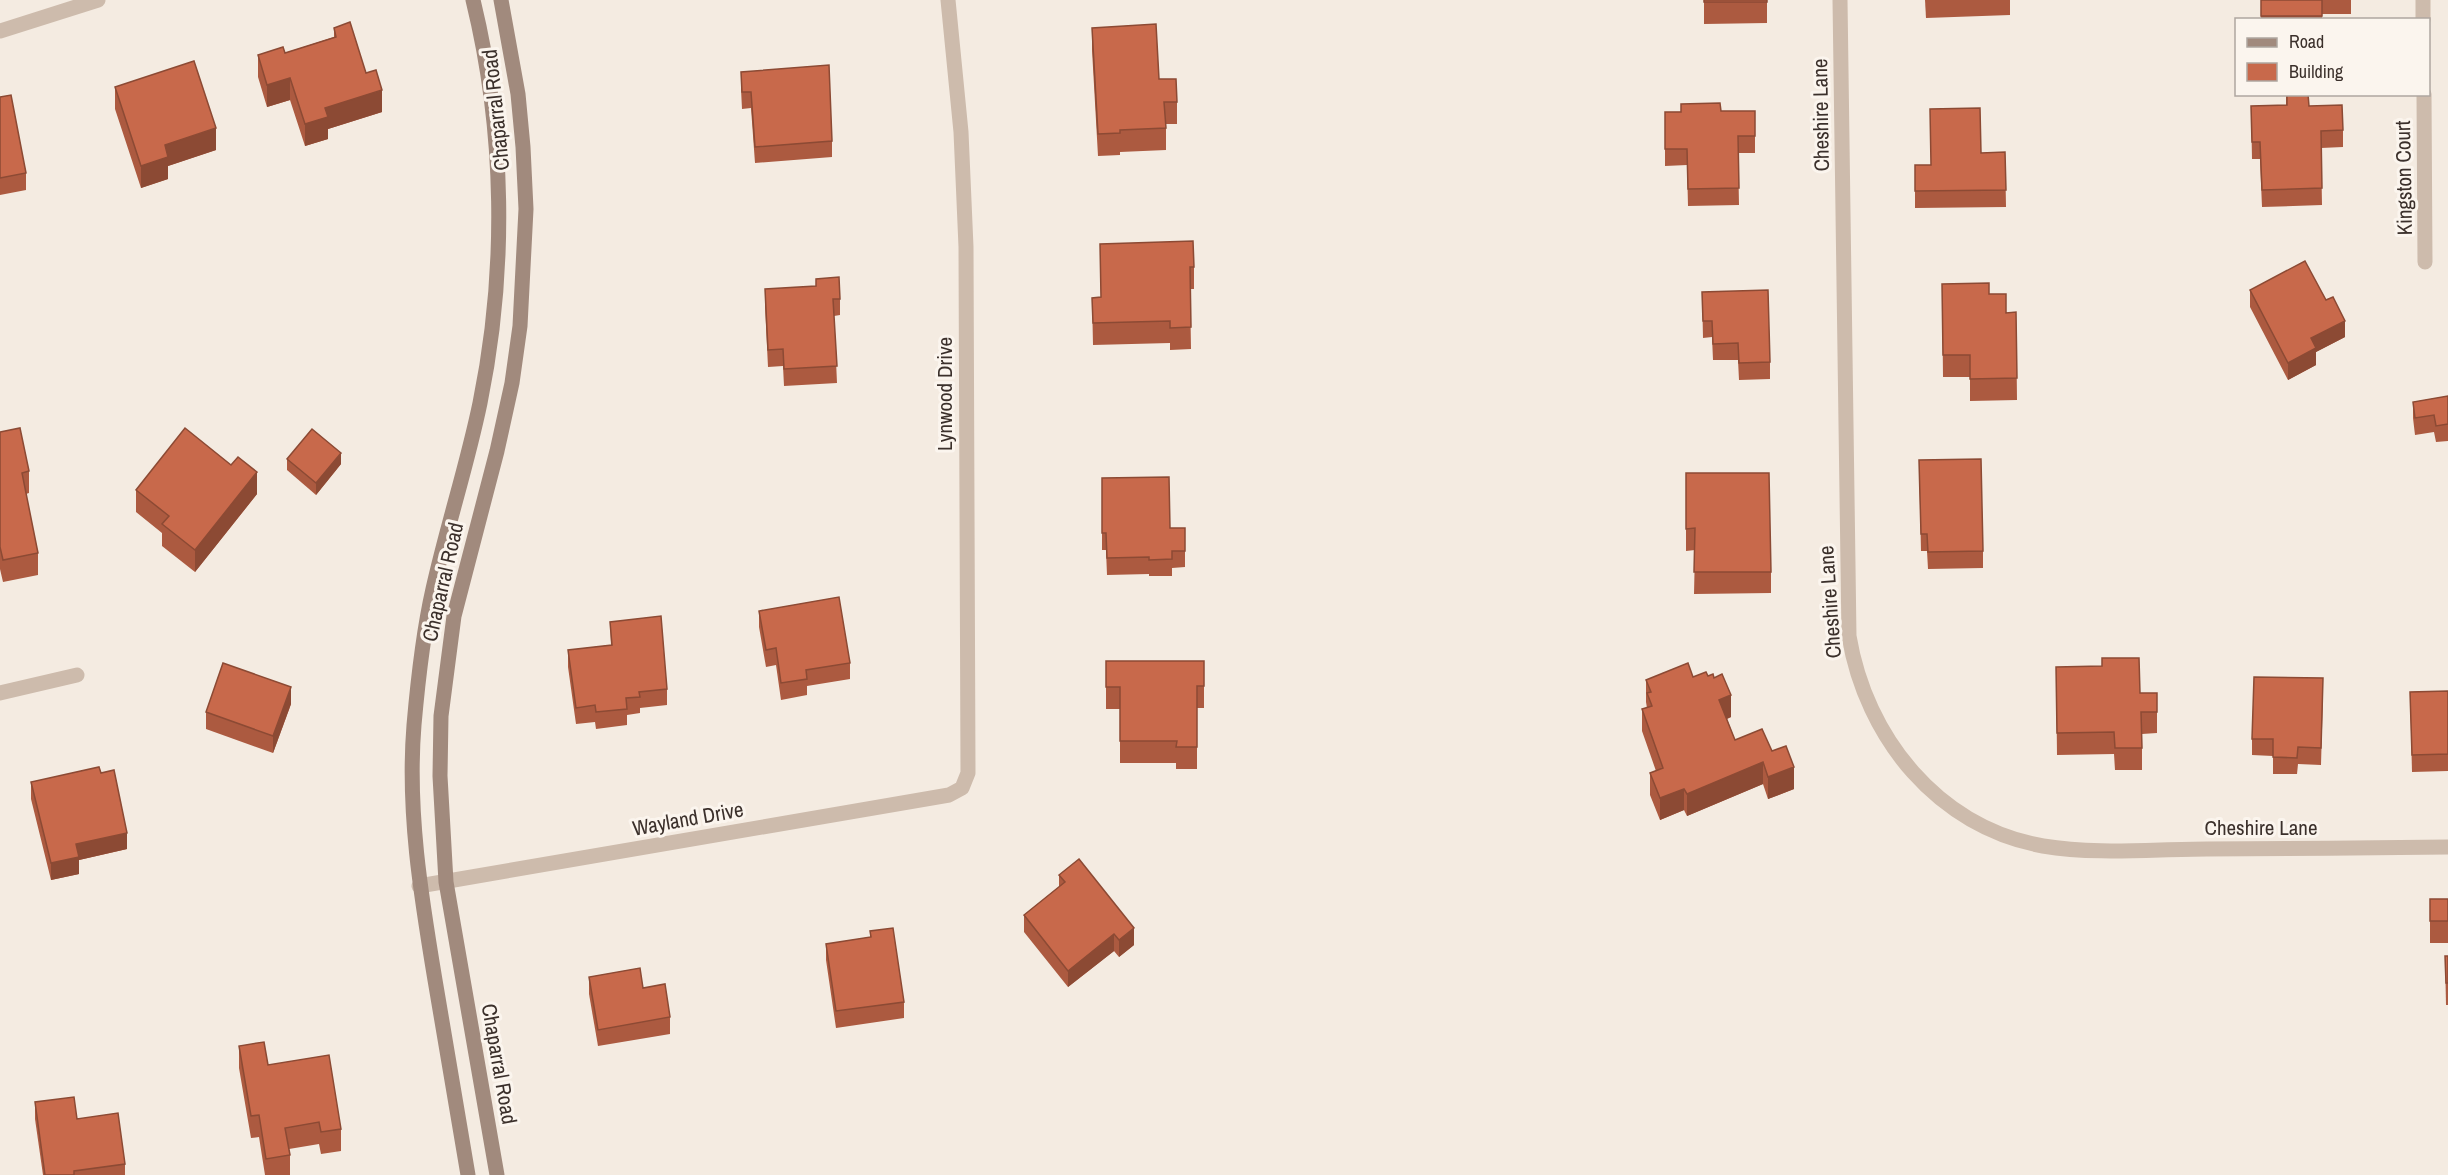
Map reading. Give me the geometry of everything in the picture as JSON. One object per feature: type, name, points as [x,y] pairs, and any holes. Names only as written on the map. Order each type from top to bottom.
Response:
[{"type":"main road","name":"Chaparral Road","points":[[468,1175],[419,886],[412,770],[418,677],[433,591],[471,442],[493,326],[497,272],[496,140],[491,96],[473,0]]},
{"type":"main road","name":"Chaparral Road","points":[[497,1175],[446,882],[440,776],[441,716],[454,616],[497,451],[512,383],[520,326],[526,208],[523,147],[518,94],[501,0]]},
{"type":"street","points":[[0,31],[98,0]]},
{"type":"street","name":"Lynwood Drive","points":[[948,0],[961,132],[966,247],[968,773],[962,788]]},
{"type":"street","name":"Cheshire Lane","points":[[1840,0],[1849,636],[1862,690],[1874,717],[1892,746],[1915,776],[1954,809],[1984,826],[2043,846],[2136,850],[2448,847]]},
{"type":"street","points":[[2423,0],[2423,18]]},
{"type":"street","name":"Kingston Court","points":[[2424,96],[2426,262]]},
{"type":"street","points":[[0,693],[77,675]]},
{"type":"street","name":"Wayland Drive","points":[[419,886],[949,795],[962,788]]},
{"type":"building","points":[[1704,0],[1767,0],[1767,2],[1704,2]]},
{"type":"building","points":[[2261,0],[2322,0],[2322,16],[2261,16]]},
{"type":"building","points":[[350,22],[366,73],[376,70],[382,90],[325,108],[328,117],[305,124],[290,78],[267,85],[258,55],[283,47],[285,53],[336,37],[334,28]]},
{"type":"building","points":[[1156,24],[1159,79],[1176,79],[1177,102],[1164,102],[1166,128],[1120,130],[1120,133],[1098,134],[1092,28]]},
{"type":"building","points":[[194,61],[216,128],[165,145],[168,157],[141,166],[115,87]]},
{"type":"building","points":[[829,65],[832,141],[755,147],[751,92],[742,92],[741,72]]},
{"type":"building","points":[[11,95],[26,173],[0,178],[0,97]]},
{"type":"building","points":[[2287,96],[2308,96],[2309,106],[2342,105],[2343,130],[2321,131],[2322,188],[2262,190],[2260,142],[2252,142],[2251,106],[2287,105]]},
{"type":"building","points":[[1720,103],[1721,111],[1755,111],[1755,136],[1738,136],[1739,188],[1688,189],[1687,149],[1665,149],[1665,112],[1681,112],[1681,104]]},
{"type":"building","points":[[1980,108],[1981,153],[2005,152],[2006,190],[1915,191],[1915,165],[1931,165],[1930,109]]},
{"type":"building","points":[[1193,241],[1194,267],[1190,267],[1191,327],[1170,328],[1170,321],[1093,323],[1092,298],[1101,297],[1100,244]]},
{"type":"building","points":[[2305,261],[2326,300],[2333,297],[2345,321],[2311,338],[2316,348],[2288,363],[2250,290]]},
{"type":"building","points":[[839,277],[840,299],[833,299],[837,366],[784,369],[783,349],[768,350],[765,289],[816,286],[816,279]]},
{"type":"building","points":[[1989,283],[1989,294],[2006,294],[2006,313],[2016,312],[2017,378],[1970,379],[1970,355],[1943,355],[1942,284]]},
{"type":"building","points":[[1768,290],[1770,362],[1739,363],[1738,343],[1713,344],[1712,321],[1703,321],[1702,292]]},
{"type":"building","points":[[2448,396],[2448,424],[2436,426],[2434,415],[2415,418],[2413,402]]},
{"type":"building","points":[[20,428],[29,471],[22,473],[38,553],[3,560],[0,547],[0,432]]},
{"type":"building","points":[[185,428],[231,465],[238,457],[257,472],[195,550],[162,524],[169,516],[136,490]]},
{"type":"building","points":[[312,429],[341,453],[316,483],[287,459]]},
{"type":"building","points":[[1981,459],[1983,551],[1928,552],[1927,534],[1921,534],[1919,460]]},
{"type":"building","points":[[1686,473],[1769,473],[1771,572],[1694,572],[1695,528],[1686,529]]},
{"type":"building","points":[[1169,477],[1170,528],[1185,528],[1185,551],[1172,551],[1172,559],[1107,558],[1106,533],[1102,533],[1102,478]]},
{"type":"building","points":[[839,597],[850,663],[806,670],[807,679],[781,683],[776,648],[766,650],[759,611]]},
{"type":"building","points":[[661,616],[667,689],[639,692],[640,697],[626,698],[627,709],[596,712],[595,705],[576,708],[568,650],[612,645],[610,622]]},
{"type":"building","points":[[2102,658],[2139,658],[2140,693],[2157,693],[2157,712],[2141,712],[2142,748],[2115,748],[2114,732],[2057,733],[2056,667],[2102,666]]},
{"type":"building","points":[[1106,661],[1204,661],[1204,686],[1197,686],[1197,747],[1176,747],[1177,741],[1120,741],[1120,687],[1106,687]]},
{"type":"building","points":[[223,663],[291,687],[273,736],[206,712]]},
{"type":"building","points":[[1688,663],[1693,677],[1706,672],[1708,676],[1713,674],[1714,678],[1722,674],[1731,695],[1719,700],[1735,740],[1762,729],[1772,751],[1786,746],[1794,767],[1768,777],[1763,762],[1687,794],[1684,789],[1660,798],[1650,773],[1663,768],[1642,709],[1652,706],[1647,693],[1651,692],[1646,680]]},
{"type":"building","points":[[2254,677],[2323,678],[2321,748],[2298,747],[2297,758],[2273,757],[2273,739],[2252,739]]},
{"type":"building","points":[[2448,691],[2448,754],[2412,755],[2410,692]]},
{"type":"building","points":[[99,767],[101,773],[114,770],[127,833],[76,844],[79,857],[51,863],[31,782]]},
{"type":"building","points":[[1079,859],[1134,928],[1119,940],[1114,934],[1068,971],[1024,915],[1065,882],[1059,875]]},
{"type":"building","points":[[2430,899],[2448,899],[2448,921],[2430,921]]},
{"type":"building","points":[[893,928],[904,1002],[836,1011],[826,944],[871,937],[870,931]]},
{"type":"building","points":[[2445,956],[2448,956],[2448,983],[2446,983]]},
{"type":"building","points":[[640,968],[643,988],[665,984],[670,1017],[598,1030],[589,977]]},
{"type":"building","points":[[264,1042],[268,1065],[329,1055],[341,1129],[321,1132],[319,1122],[285,1128],[290,1155],[266,1159],[259,1115],[251,1116],[239,1046]]},
{"type":"building","points":[[74,1097],[77,1119],[118,1113],[125,1164],[74,1171],[74,1175],[45,1175],[35,1102]]}]
